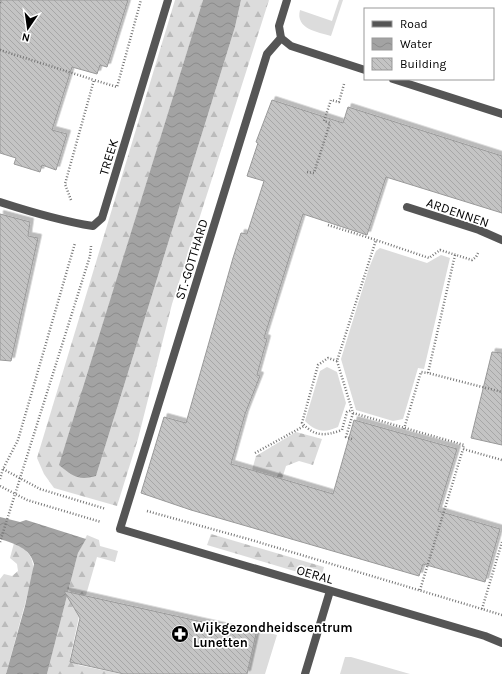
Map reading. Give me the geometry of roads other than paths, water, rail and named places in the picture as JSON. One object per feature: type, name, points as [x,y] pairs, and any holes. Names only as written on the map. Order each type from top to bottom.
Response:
[{"type":"street","name":"TREEK","points":[[0,202],[44,216],[93,226],[102,218],[168,0]]},
{"type":"street","points":[[287,0],[279,26],[281,38],[291,46],[364,70]]},
{"type":"street","name":"ST.-GOTTHARD","points":[[120,529],[267,54],[281,38]]},
{"type":"street","points":[[396,80],[502,114]]},
{"type":"street","name":"ARDENNEN","points":[[407,207],[485,232],[502,240]]},
{"type":"street","name":"OERAL","points":[[120,529],[485,636],[502,643]]},
{"type":"street","points":[[305,674],[330,591]]},
{"type":"water","points":[[203,0],[241,0],[235,27],[96,476],[80,478],[72,475],[59,465]]},
{"type":"water","points":[[0,517],[20,522],[26,520],[86,539],[78,553],[47,674],[6,674],[25,606],[34,564],[29,554],[21,547],[0,539]]},
{"type":"place","name":"Wijkgezondheidscentrum Lunetten","points":[[180,634]]}]
